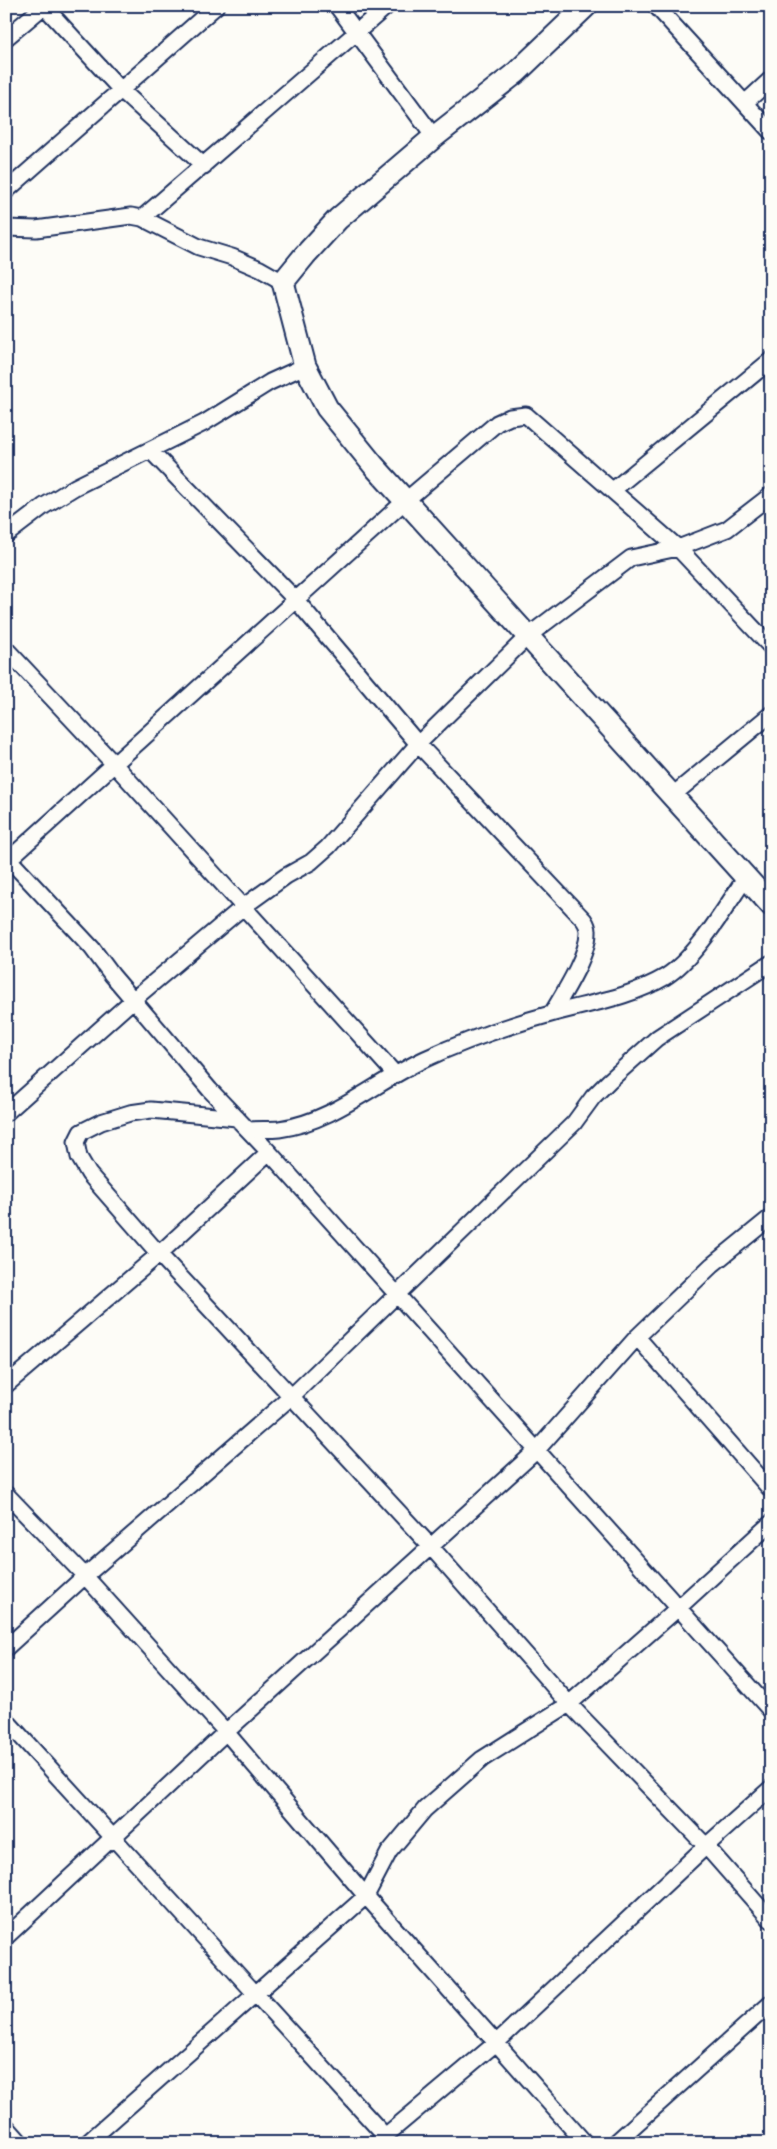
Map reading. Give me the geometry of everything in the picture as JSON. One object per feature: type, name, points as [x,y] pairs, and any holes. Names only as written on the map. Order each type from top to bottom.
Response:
[{"type":"street","points":[[6,38],[44,6],[121,90],[204,166]]},
{"type":"street","points":[[6,191],[216,6]]},
{"type":"street","points":[[337,6],[434,137]]},
{"type":"street","points":[[142,218],[387,6]]},
{"type":"street","points":[[283,282],[338,219],[434,137],[517,72],[586,6]]},
{"type":"street","points":[[656,6],[771,132]]},
{"type":"street","points":[[745,103],[771,79]]},
{"type":"street","points":[[6,228],[36,229],[120,216],[142,218],[199,247],[232,257],[260,269],[283,282],[306,366],[326,408],[405,501],[771,905]]},
{"type":"street","points":[[613,490],[771,360]]},
{"type":"street","points":[[6,535],[44,506],[75,487],[204,423],[270,382],[306,366]]},
{"type":"street","points":[[771,647],[678,548],[613,490],[526,415],[510,417],[497,423],[405,501],[7,859],[92,948],[210,1090],[269,1152],[771,1711]]},
{"type":"street","points":[[150,450],[296,600],[418,744],[584,920],[588,930],[577,970],[552,1014]]},
{"type":"street","points":[[6,1113],[134,999],[243,907],[286,876],[311,862],[328,847],[418,744],[528,636],[631,558],[678,548],[727,529],[771,496]]},
{"type":"street","points":[[6,649],[114,764],[394,1074]]},
{"type":"street","points":[[672,795],[771,714]]},
{"type":"street","points":[[248,1130],[279,1129],[305,1123],[333,1111],[394,1074],[426,1058],[488,1034],[552,1014],[629,994],[666,976],[686,960],[711,928],[746,877]]},
{"type":"street","points":[[6,1648],[85,1576],[292,1396],[574,1123],[593,1097],[616,1074],[657,1038],[771,963]]},
{"type":"street","points":[[237,1118],[151,1110],[130,1113],[101,1122],[81,1132],[76,1142],[79,1157],[89,1174],[159,1254],[432,1548],[569,1704],[706,1846],[771,1920]]},
{"type":"street","points":[[6,1385],[159,1254],[269,1152]]},
{"type":"street","points":[[6,1937],[226,1732],[432,1548],[536,1451],[637,1337],[712,1266],[771,1217]]},
{"type":"street","points":[[637,1337],[771,1490]]},
{"type":"street","points":[[6,1494],[85,1576],[226,1732],[366,1896],[585,2143]]},
{"type":"street","points":[[87,2143],[366,1896],[389,1852],[425,1809],[482,1759],[569,1704],[771,1523]]},
{"type":"street","points":[[6,1720],[254,1994],[381,2139],[496,2043],[706,1846],[771,1788]]},
{"type":"street","points":[[615,2143],[771,2003]]},
{"type":"street","points":[[6,2126],[21,2143]]}]
